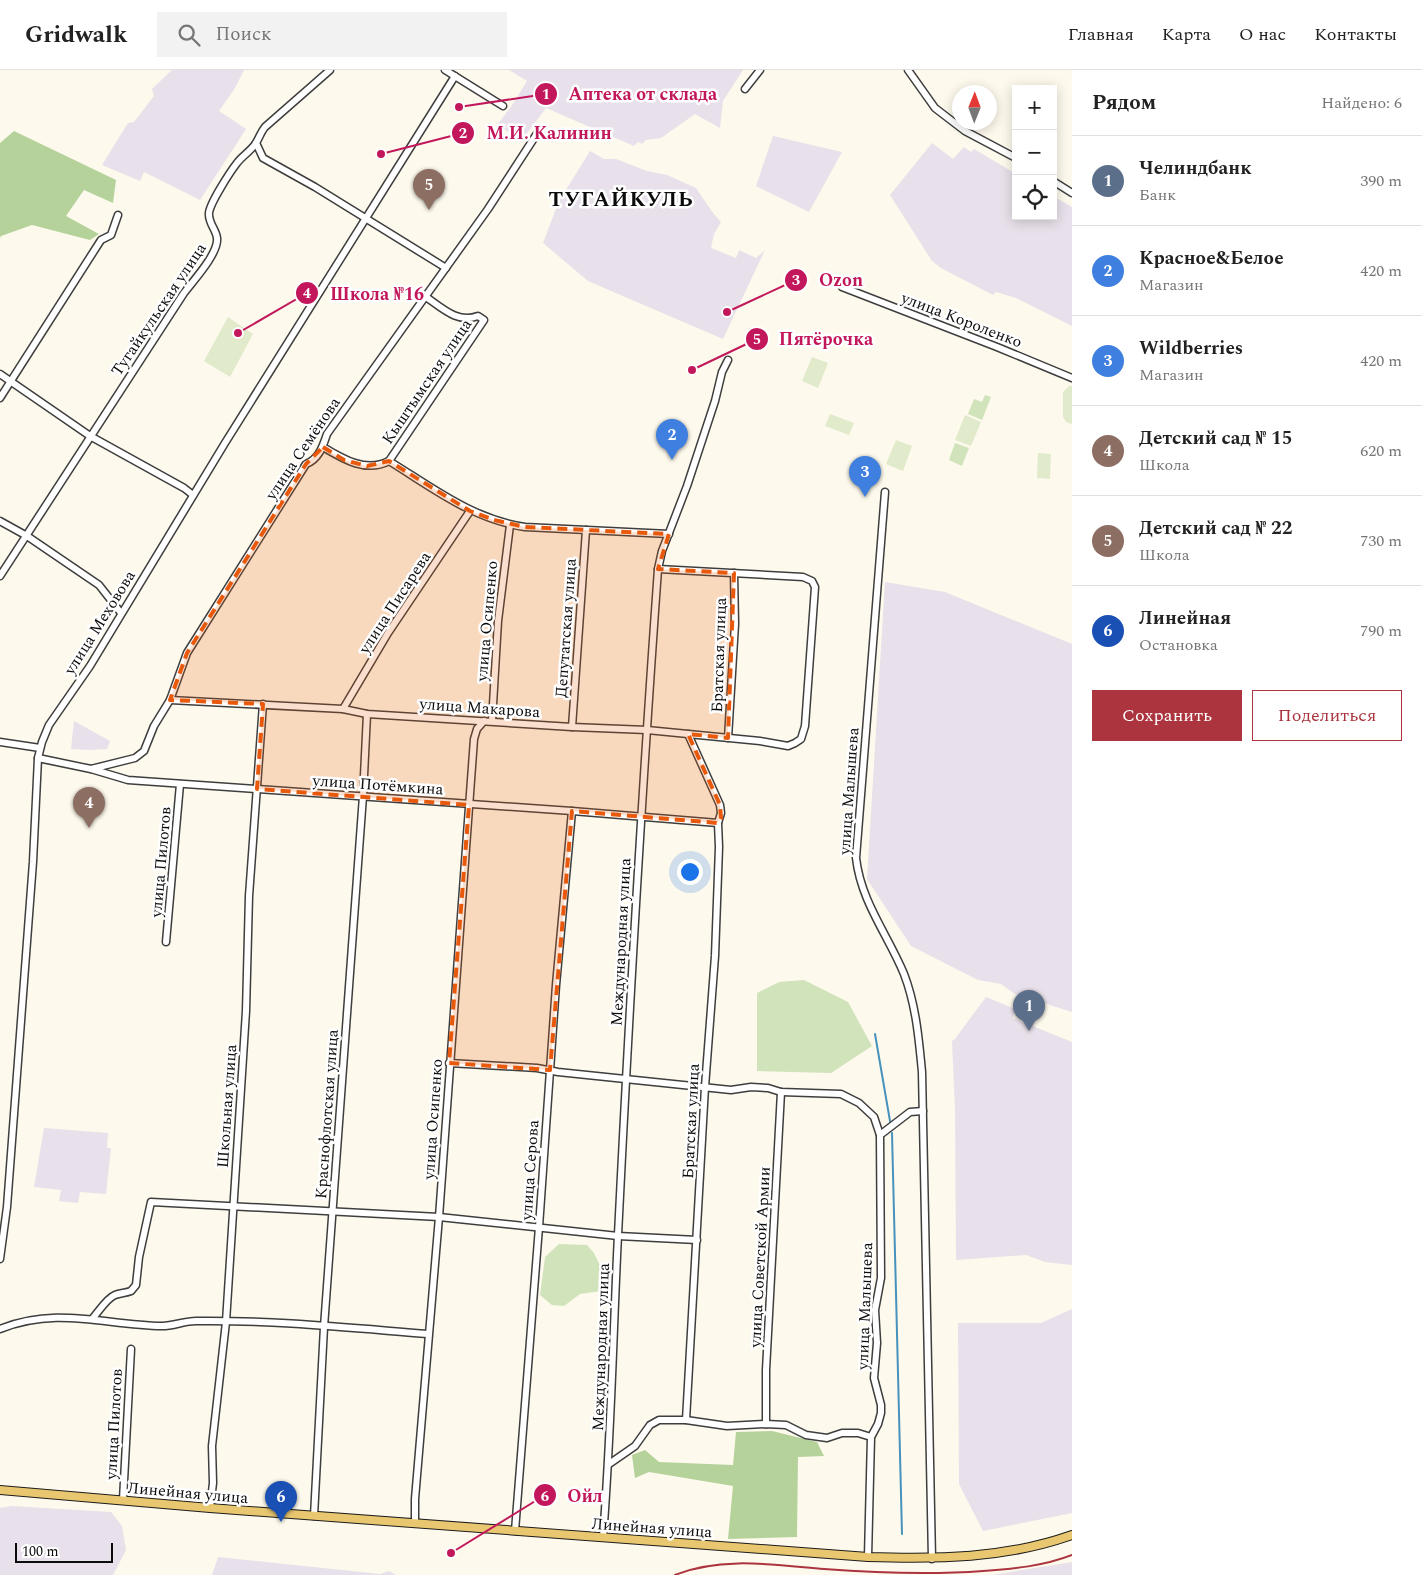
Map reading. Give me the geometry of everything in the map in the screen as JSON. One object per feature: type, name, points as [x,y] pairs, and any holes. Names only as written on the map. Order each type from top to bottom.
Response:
[{"type":"main road","points":[[0,1490],[48,1495]]},
{"type":"main road","points":[[0,1494],[48,1495]]},
{"type":"main road","name":"Линейная улица","points":[[48,1495],[868,1557],[932,1559],[1011,1552],[1072,1535]]},
{"type":"street","name":"Тугайкульская улица","points":[[0,576],[184,293],[214,252],[218,243],[217,235],[210,222],[209,213],[237,162],[256,143],[259,134],[265,127],[330,70]]},
{"type":"street","points":[[445,70],[504,106]]},
{"type":"street","points":[[745,89],[760,70]]},
{"type":"street","points":[[908,70],[935,108],[965,132],[1012,156]]},
{"type":"street","name":"улица Меховова","points":[[0,1259],[6,1216],[40,748],[49,725],[90,666],[193,495],[455,76]]},
{"type":"street","name":"улица Семёнова","points":[[91,769],[135,758],[144,752],[154,726],[170,700],[187,652],[306,464],[313,461],[323,447],[327,434],[488,209],[540,128]]},
{"type":"street","points":[[256,143],[263,158],[315,187],[446,268]]},
{"type":"street","points":[[1057,184],[1072,193]]},
{"type":"street","points":[[0,398],[101,240],[111,235],[118,215]]},
{"type":"street","name":"улица Короленко","points":[[842,287],[1072,378]]},
{"type":"street","name":"Кыштымская улица","points":[[389,461],[484,320],[478,316],[469,320],[454,316],[426,298]]},
{"type":"street","name":"Международная улица","points":[[603,1537],[609,1464],[618,1236],[640,816],[658,569],[662,551],[700,447],[722,372],[728,360]]},
{"type":"street","points":[[0,374],[90,436],[184,488],[193,495]]},
{"type":"street","points":[[323,447],[344,460],[367,466],[380,466],[389,461],[470,511],[510,525],[669,534]]},
{"type":"street","name":"улица Малышева","points":[[886,492],[856,858],[862,890],[874,918],[904,974],[912,1003],[922,1072],[932,1559]]},
{"type":"street","name":"улица Писарева","points":[[343,710],[388,633],[470,511]]},
{"type":"street","points":[[0,521],[27,536],[99,585],[121,613]]},
{"type":"street","name":"улица Осипенко","points":[[415,1522],[415,1499],[439,1217],[474,739],[477,729],[488,721],[510,525]]},
{"type":"street","name":"Депутатская улица","points":[[572,727],[586,530]]},
{"type":"street","points":[[658,569],[734,573]]},
{"type":"street","name":"улица Макарова","points":[[170,700],[263,704],[343,710],[367,714],[647,730],[788,746],[801,739],[805,726],[815,587],[812,580],[804,577],[734,573]]},
{"type":"street","name":"Братская улица","points":[[728,738],[735,624],[734,573]]},
{"type":"street","name":"Школьная улица","points":[[210,1508],[213,1484],[212,1446],[226,1322],[246,1010],[249,896],[263,704]]},
{"type":"street","name":"Краснофлотская улица","points":[[314,1516],[324,1326],[363,796],[367,714]]},
{"type":"street","name":"Братская улица","points":[[686,1420],[705,1087],[715,956],[719,847],[718,823],[721,818],[720,805],[688,734]]},
{"type":"street","points":[[0,742],[40,748]]},
{"type":"street","name":"улица Потёмкина","points":[[38,758],[91,769],[128,780],[718,823]]},
{"type":"street","name":"улица Пилотов","points":[[166,942],[180,784]]},
{"type":"street","name":"улица Серова","points":[[515,1531],[556,985],[572,811]]},
{"type":"street","points":[[449,1063],[537,1068],[731,1090],[751,1087],[768,1088],[781,1092],[840,1094],[859,1103],[874,1117],[880,1135],[910,1112],[923,1111]]},
{"type":"street","name":"улица Советской Армии","points":[[766,1424],[766,1370],[781,1092]]},
{"type":"street","name":"улица Малышева","points":[[868,1557],[871,1437],[881,1413],[881,1405],[874,1378],[877,1343],[875,1310],[881,1278],[880,1135]]},
{"type":"street","points":[[93,1318],[109,1298],[117,1294],[132,1292],[136,1285],[151,1202],[332,1213],[439,1217],[618,1236],[697,1240]]},
{"type":"street","points":[[0,1329],[26,1320],[54,1317],[93,1318],[162,1326],[194,1321],[324,1326],[428,1334]]},
{"type":"street","name":"улица Пилотов","points":[[123,1500],[131,1349]]},
{"type":"street","points":[[609,1464],[635,1446],[650,1425],[659,1420],[686,1420],[727,1426],[786,1425],[806,1435],[827,1438],[842,1433],[858,1433],[871,1437]]},
{"type":"highlighted area","points":[[323,447],[344,460],[367,466],[389,461],[470,511],[494,520],[525,527],[669,534],[658,569],[734,573],[728,738],[688,734],[720,805],[721,818],[718,823],[572,811],[550,1070],[449,1063],[469,805],[257,789],[263,704],[170,700],[187,653],[306,464]]},
{"type":"shaded area","points":[[172,70],[244,70],[235,88],[219,111],[246,129],[200,200],[144,172],[140,181],[102,165],[128,123],[134,122],[154,96],[152,89]]},
{"type":"shaded area","points":[[509,70],[743,70],[723,101],[720,128],[695,114],[661,138],[646,140],[642,144],[638,142],[634,146],[546,108],[522,140],[497,125],[527,81]]},
{"type":"shaded area","points":[[773,136],[842,152],[809,212],[756,186]]},
{"type":"shaded area","points":[[932,143],[953,159],[964,147],[971,152],[974,149],[1012,172],[1012,220],[1057,220],[1057,198],[1072,207],[1072,326],[1016,298],[996,292],[993,295],[941,268],[932,261],[890,195]]},
{"type":"shaded area","points":[[590,151],[604,159],[616,159],[647,171],[667,175],[696,188],[721,222],[714,234],[711,248],[736,258],[739,250],[756,258],[765,250],[723,339],[588,281],[543,243],[559,201]]},
{"type":"shaded area","points":[[885,582],[945,592],[1072,644],[1072,1012],[1015,994],[1001,984],[978,980],[911,946],[867,879]]},
{"type":"shaded area","points":[[74,721],[110,741],[107,749],[71,749]]},
{"type":"shaded area","points":[[986,997],[1015,1009],[1013,1018],[1072,1042],[1072,1265],[1045,1262],[1026,1255],[956,1260],[955,1110],[952,1041]]},
{"type":"shaded area","points":[[44,1128],[108,1133],[107,1148],[111,1148],[106,1194],[80,1192],[78,1203],[59,1201],[61,1190],[34,1187]]},
{"type":"shaded area","points":[[1072,1309],[1072,1513],[983,1531],[959,1484],[958,1323],[1041,1323]]},
{"type":"shaded area","points":[[12,1506],[111,1512],[122,1526],[126,1550],[113,1575],[0,1575],[0,1508]]},
{"type":"shaded area","points":[[218,1557],[380,1574],[389,1571],[396,1575],[212,1575]]},
{"type":"shaded area","points":[[1072,1562],[1072,1575],[992,1575]]},
{"type":"green space","points":[[14,131],[116,180],[113,203],[84,190],[66,216],[99,234],[90,240],[32,225],[0,238],[0,143]]},
{"type":"green space","points":[[228,317],[253,334],[230,377],[204,361]]},
{"type":"green space","points":[[812,357],[828,363],[818,388],[802,381]]},
{"type":"green space","points":[[1069,386],[1072,386],[1072,424],[1066,422],[1063,417],[1063,392]]},
{"type":"green space","points":[[985,395],[991,397],[982,420],[968,414],[974,399],[982,402]]},
{"type":"green space","points":[[830,414],[854,423],[849,435],[825,426]]},
{"type":"green space","points":[[965,415],[981,422],[971,446],[955,440]]},
{"type":"green space","points":[[896,440],[912,446],[903,471],[886,464]]},
{"type":"green space","points":[[955,443],[969,448],[962,466],[949,460]]},
{"type":"green space","points":[[1038,453],[1051,454],[1050,479],[1037,478]]},
{"type":"green space","points":[[804,980],[848,1002],[872,1046],[831,1073],[757,1071],[757,993],[779,982]]},
{"type":"green space","points":[[559,1244],[587,1245],[594,1253],[605,1276],[601,1291],[580,1294],[564,1306],[552,1305],[540,1295],[545,1257]]},
{"type":"green space","points":[[772,1431],[817,1442],[824,1456],[798,1457],[797,1537],[728,1539],[733,1486],[649,1472],[635,1478],[632,1455],[645,1450],[659,1462],[733,1465],[736,1432]]},
{"type":"waterway","points":[[875,1034],[890,1121]]},
{"type":"waterway","points":[[892,1133],[902,1534]]},
{"type":"railway","points":[[675,1575],[711,1565],[749,1563],[884,1572],[963,1572],[1028,1566],[1072,1555]]},
{"type":"place","name":"Аптека от склада","points":[[459,107]]},
{"type":"place","name":"М.И. Калинин","points":[[381,154]]},
{"type":"place","name":"Детский сад № 22","points":[[429,210]]},
{"type":"place","name":"Ozon","points":[[727,312]]},
{"type":"place","name":"Школа №16","points":[[238,333]]},
{"type":"place","name":"Пятёрочка","points":[[692,370]]},
{"type":"place","name":"Красное&Белое","points":[[672,460]]},
{"type":"place","name":"Wildberries","points":[[865,497]]},
{"type":"place","name":"Детский сад № 15","points":[[89,828]]},
{"type":"place","name":"Челиндбанк","points":[[1029,1031]]},
{"type":"place","name":"Линейная","points":[[281,1522]]},
{"type":"place","name":"Ойл","points":[[451,1553]]},
{"type":"district","name":"ТУГАЙКУЛЬ","points":[[621,199]]}]
